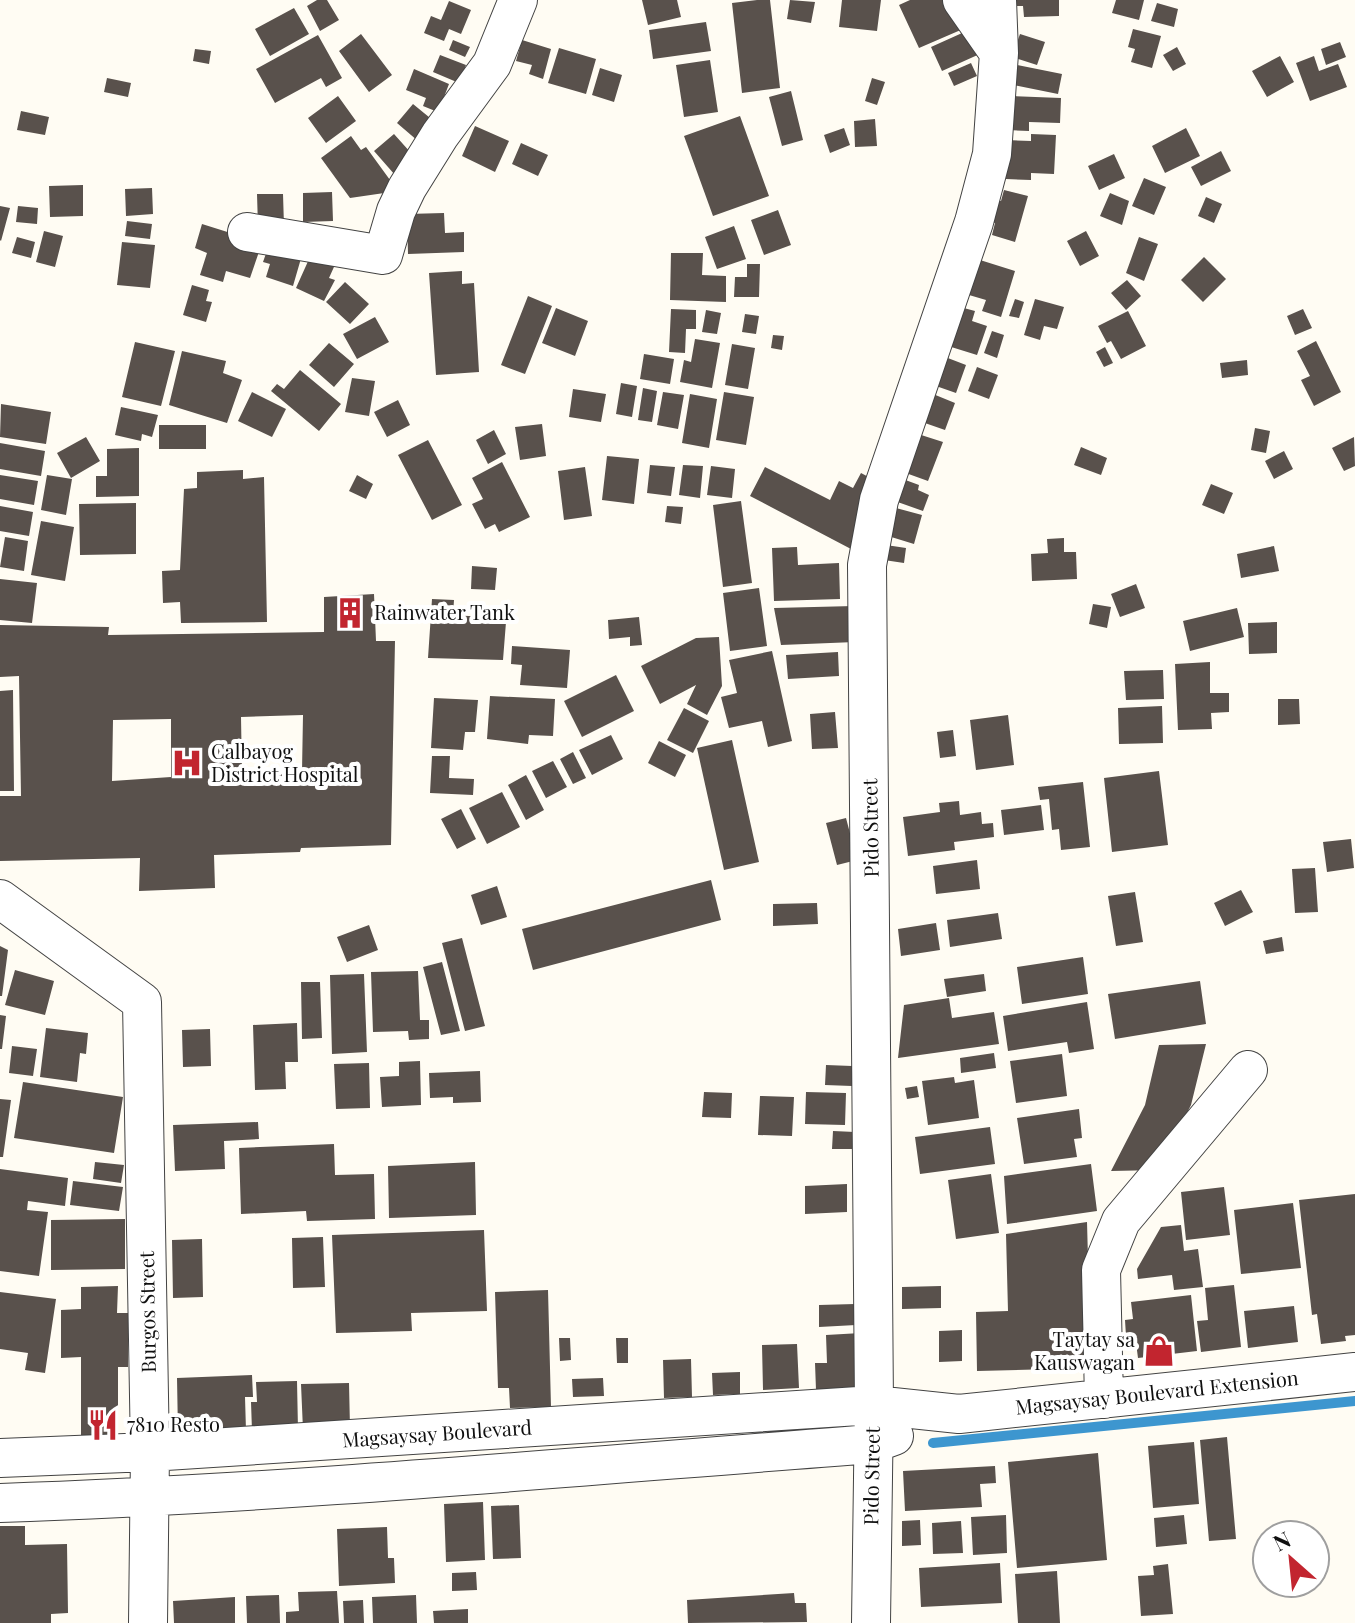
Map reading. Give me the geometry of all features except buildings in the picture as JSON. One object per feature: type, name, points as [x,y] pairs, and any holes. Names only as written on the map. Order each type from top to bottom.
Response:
[{"type":"street","points":[[247,232],[383,255],[396,211],[407,188],[440,135],[492,64],[518,0]]},
{"type":"street","points":[[962,0],[999,53]]},
{"type":"street","name":"Pido Street","points":[[871,1623],[874,1405],[867,565],[879,500],[974,222],[992,154],[999,53],[997,0]]},
{"type":"street","name":"Burgos Street","points":[[0,899],[142,1002],[150,1452],[148,1623]]},
{"type":"street","points":[[1104,1399],[1101,1270],[1121,1221],[1248,1070]]},
{"type":"street","name":"Magsaysay Boulevard Extension","points":[[874,1405],[959,1414],[1355,1372]]},
{"type":"street","name":"Magsaysay Boulevard","points":[[0,1458],[150,1452],[874,1405]]},
{"type":"street","name":"Magsaysay Boulevard Extension","points":[[872,1444],[959,1414]]},
{"type":"street","points":[[591,1424],[594,1465]]},
{"type":"street","points":[[0,1503],[149,1498],[872,1444]]},
{"type":"waterway","points":[[933,1443],[1355,1401]]},
{"type":"place","name":"Rainwater Tank","points":[[350,613]]},
{"type":"place","name":"Calbayog District Hospital","points":[[187,763]]},
{"type":"place","name":"Taytay sa Kauswagan","points":[[1159,1351]]},
{"type":"place","name":"7810 Resto","points":[[103,1425]]}]
